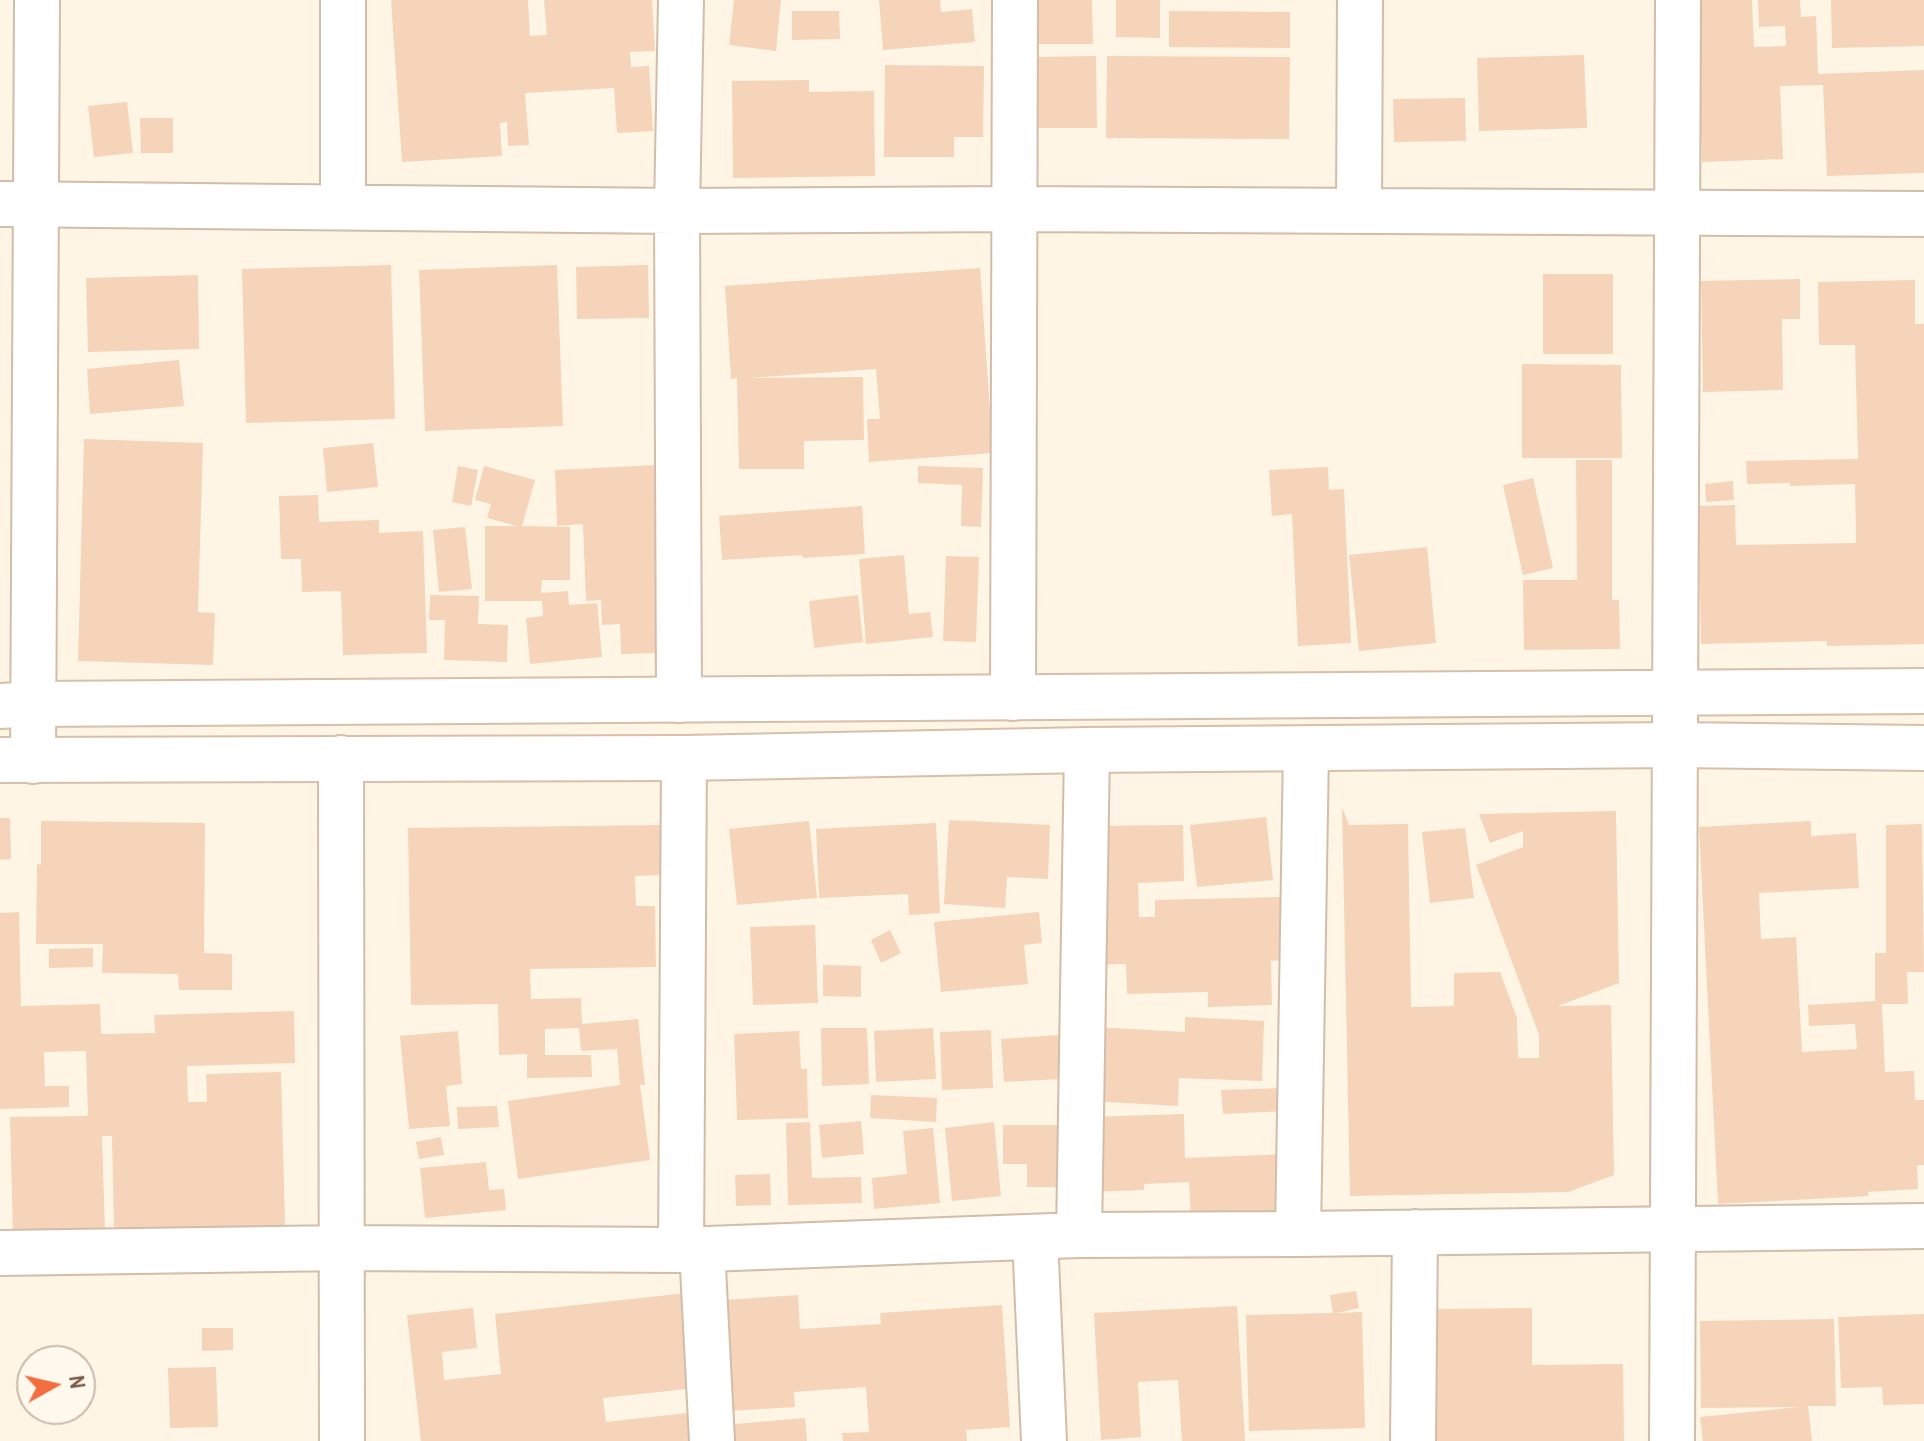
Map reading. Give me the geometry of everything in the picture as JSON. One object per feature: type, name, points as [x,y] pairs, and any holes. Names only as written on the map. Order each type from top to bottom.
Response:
[{"type":"street","points":[[37,0],[18,204],[16,760],[684,758],[1087,750],[1675,745],[1924,748]]},
{"type":"street","points":[[343,0],[343,207]]},
{"type":"street","points":[[679,700],[677,211],[681,0]]},
{"type":"street","points":[[1013,698],[1015,0]]},
{"type":"street","points":[[1359,211],[1360,0]]},
{"type":"street","points":[[1672,1441],[1678,0]]},
{"type":"street","points":[[18,204],[677,211],[1015,209],[1924,214]]},
{"type":"street","points":[[17,705],[1924,691]]},
{"type":"street","points":[[1298,1234],[1306,749]]},
{"type":"street","points":[[1079,1235],[1087,750]]},
{"type":"street","points":[[341,758],[342,1441]]},
{"type":"street","points":[[684,758],[691,1249],[712,1441]]},
{"type":"street","points":[[0,1253],[341,1248],[691,1249],[1079,1235],[1924,1226]]},
{"type":"street","points":[[1413,1441],[1415,1232]]},
{"type":"street","points":[[1035,1237],[1044,1441]]},
{"type":"building","points":[[391,0],[528,0],[530,36],[547,35],[544,0],[652,0],[655,51],[630,52],[631,67],[649,66],[653,131],[617,133],[614,88],[525,93],[529,145],[508,146],[507,122],[500,123],[502,156],[402,162]]},
{"type":"building","points":[[734,0],[781,0],[776,51],[729,45]]},
{"type":"building","points":[[879,0],[940,0],[941,12],[972,9],[975,42],[883,50]]},
{"type":"building","points":[[1038,0],[1092,0],[1093,44],[1039,44]]},
{"type":"building","points":[[1116,0],[1160,0],[1160,38],[1116,37]]},
{"type":"building","points":[[1696,0],[1752,0],[1754,47],[1786,46],[1785,26],[1759,27],[1758,0],[1800,0],[1801,17],[1816,16],[1818,74],[1924,70],[1924,173],[1827,176],[1823,85],[1780,86],[1783,159],[1702,162]]},
{"type":"building","points":[[1831,0],[1924,0],[1924,46],[1832,48]]},
{"type":"building","points":[[792,11],[839,11],[840,39],[792,40]]},
{"type":"building","points":[[1169,11],[1290,12],[1290,48],[1169,47]]},
{"type":"building","points":[[1584,55],[1587,128],[1479,131],[1477,58]]},
{"type":"building","points":[[1096,56],[1097,128],[1035,128],[1034,57]]},
{"type":"building","points":[[1107,56],[1290,57],[1289,139],[1106,138]]},
{"type":"building","points":[[885,65],[984,66],[983,137],[954,137],[954,157],[884,157]]},
{"type":"building","points":[[809,80],[809,92],[874,91],[875,176],[733,178],[732,81]]},
{"type":"building","points":[[1465,98],[1466,141],[1394,142],[1393,99]]},
{"type":"building","points":[[127,102],[133,153],[94,157],[88,106]]},
{"type":"building","points":[[140,118],[173,118],[173,153],[141,153]]},
{"type":"building","points":[[391,265],[395,419],[246,423],[242,269]]},
{"type":"building","points":[[557,265],[563,426],[425,431],[419,270]]},
{"type":"building","points":[[648,265],[649,318],[577,319],[576,267]]},
{"type":"building","points":[[980,268],[993,453],[869,462],[867,419],[880,419],[876,369],[750,378],[863,377],[864,440],[804,441],[804,469],[739,469],[737,378],[731,379],[725,286]]},
{"type":"building","points":[[1543,274],[1613,274],[1613,354],[1543,354]]},
{"type":"building","points":[[198,275],[199,349],[88,352],[86,278]]},
{"type":"building","points":[[1800,279],[1800,319],[1782,319],[1783,390],[1703,392],[1701,281]]},
{"type":"building","points":[[1915,280],[1915,324],[1924,324],[1924,644],[1827,646],[1827,641],[1701,644],[1698,506],[1735,505],[1736,545],[1856,543],[1855,484],[1747,484],[1746,461],[1858,459],[1855,345],[1819,345],[1818,282]]},
{"type":"building","points":[[179,360],[184,406],[90,414],[87,369]]},
{"type":"building","points":[[1522,364],[1621,365],[1622,458],[1522,458]]},
{"type":"building","points":[[84,439],[203,443],[198,612],[215,613],[213,665],[78,661]]},
{"type":"building","points":[[373,443],[378,487],[327,492],[323,448]]},
{"type":"building","points":[[1576,460],[1612,460],[1612,600],[1619,600],[1620,649],[1524,650],[1523,580],[1577,580]]},
{"type":"building","points":[[657,465],[660,530],[656,530],[662,653],[621,654],[620,624],[602,625],[601,600],[586,601],[583,524],[557,526],[555,470]]},
{"type":"building","points":[[458,466],[478,470],[471,506],[452,502]]},
{"type":"building","points":[[484,466],[535,480],[522,526],[570,527],[570,580],[542,580],[541,593],[568,591],[569,605],[597,603],[602,657],[530,664],[526,618],[543,616],[542,601],[485,601],[485,526],[517,526],[487,518],[491,504],[475,500]]},
{"type":"building","points":[[918,466],[983,468],[981,527],[961,526],[962,485],[918,483]]},
{"type":"building","points":[[1328,467],[1329,490],[1344,489],[1351,643],[1298,646],[1292,514],[1272,516],[1269,470]]},
{"type":"building","points":[[1533,478],[1553,568],[1523,575],[1503,485]]},
{"type":"building","points":[[1733,481],[1734,500],[1706,502],[1705,484]]},
{"type":"building","points":[[318,495],[319,522],[379,520],[379,533],[423,531],[427,653],[343,655],[341,591],[302,592],[301,559],[281,559],[279,496]]},
{"type":"building","points":[[862,506],[865,554],[722,560],[719,516]]},
{"type":"building","points":[[465,527],[472,589],[439,592],[433,530]]},
{"type":"building","points":[[1427,547],[1436,643],[1359,651],[1349,555]]},
{"type":"building","points":[[904,555],[909,614],[930,612],[933,637],[866,644],[859,559]]},
{"type":"building","points":[[946,556],[979,557],[976,642],[943,641]]},
{"type":"building","points":[[430,595],[479,596],[478,624],[508,625],[507,662],[444,660],[445,620],[429,620]]},
{"type":"building","points":[[858,595],[863,642],[814,648],[809,601]]},
{"type":"building","points":[[1342,807],[1349,825],[1408,824],[1411,1007],[1454,1006],[1454,973],[1500,972],[1517,1018],[1518,1058],[1539,1058],[1539,1035],[1476,865],[1523,847],[1523,831],[1490,843],[1479,814],[1616,811],[1619,983],[1558,1006],[1611,1005],[1614,1175],[1568,1192],[1350,1196]]},
{"type":"building","points":[[1266,817],[1273,880],[1197,887],[1190,825]]},
{"type":"building","points":[[0,818],[10,818],[11,859],[0,860]]},
{"type":"building","points":[[949,820],[1050,825],[1048,879],[1007,877],[1005,908],[944,904]]},
{"type":"building","points":[[41,821],[205,823],[204,953],[232,954],[232,990],[179,990],[178,974],[102,973],[103,944],[36,944]]},
{"type":"building","points":[[809,821],[817,898],[737,905],[729,829]]},
{"type":"building","points":[[1811,821],[1811,836],[1856,833],[1859,888],[1759,893],[1761,939],[1796,937],[1802,1052],[1857,1049],[1855,1024],[1809,1026],[1808,1005],[1875,1001],[1875,953],[1886,953],[1886,825],[1922,824],[1924,972],[1907,972],[1908,1004],[1882,1004],[1885,1072],[1914,1071],[1915,1100],[1924,1100],[1924,1165],[1917,1165],[1918,1189],[1868,1192],[1869,1196],[1718,1204],[1699,827]]},
{"type":"building","points":[[936,823],[940,913],[909,915],[908,894],[819,898],[816,829]]},
{"type":"building","points":[[664,825],[665,875],[635,876],[636,906],[655,906],[656,967],[530,969],[531,999],[581,998],[582,1024],[638,1019],[645,1085],[640,1085],[650,1160],[518,1179],[508,1101],[620,1085],[617,1049],[581,1051],[579,1028],[545,1029],[545,1055],[591,1055],[592,1077],[527,1078],[527,1054],[499,1055],[498,1004],[411,1005],[408,828]]},
{"type":"building","points":[[1183,825],[1184,881],[1138,883],[1139,917],[1155,917],[1155,900],[1280,897],[1281,960],[1271,961],[1272,1005],[1208,1007],[1208,992],[1127,994],[1126,964],[1092,965],[1088,826]]},
{"type":"building","points":[[1465,828],[1474,898],[1430,903],[1422,832]]},
{"type":"building","points":[[19,912],[21,1006],[100,1004],[101,1034],[155,1033],[154,1015],[294,1011],[295,1063],[187,1066],[188,1102],[207,1102],[206,1074],[281,1072],[285,1226],[114,1230],[112,1136],[102,1136],[105,1232],[13,1235],[10,1117],[88,1116],[86,1051],[44,1052],[45,1086],[69,1086],[69,1107],[0,1109],[0,913]]},
{"type":"building","points":[[1039,912],[1042,943],[1024,945],[1028,984],[941,992],[934,922]]},
{"type":"building","points":[[815,925],[818,1003],[753,1005],[750,927]]},
{"type":"building","points":[[890,930],[901,953],[881,963],[871,940]]},
{"type":"building","points":[[93,948],[93,967],[49,968],[49,949]]},
{"type":"building","points":[[823,965],[861,966],[861,997],[823,996]]},
{"type":"building","points":[[1185,1017],[1264,1021],[1262,1081],[1179,1078],[1178,1106],[1090,1101],[1094,1027],[1185,1032]]},
{"type":"building","points":[[821,1028],[867,1028],[869,1084],[822,1086]]},
{"type":"building","points":[[933,1028],[936,1079],[876,1082],[874,1031]]},
{"type":"building","points":[[991,1030],[993,1088],[942,1090],[940,1032]]},
{"type":"building","points":[[458,1031],[462,1084],[446,1086],[450,1126],[409,1129],[400,1036]]},
{"type":"building","points":[[799,1031],[801,1069],[807,1069],[808,1118],[737,1120],[734,1034]]},
{"type":"building","points":[[1059,1035],[1062,1079],[1004,1082],[1001,1039]]},
{"type":"building","points":[[1285,1088],[1286,1111],[1223,1114],[1221,1090]]},
{"type":"building","points":[[871,1095],[937,1098],[936,1122],[870,1118]]},
{"type":"building","points":[[497,1106],[499,1127],[458,1129],[457,1107]]},
{"type":"building","points":[[1184,1114],[1185,1158],[1289,1154],[1291,1214],[1191,1218],[1189,1182],[1144,1184],[1144,1190],[1089,1192],[1086,1117]]},
{"type":"building","points":[[861,1121],[864,1154],[822,1158],[819,1125]]},
{"type":"building","points":[[810,1122],[812,1178],[861,1177],[862,1203],[788,1205],[786,1123]]},
{"type":"building","points":[[994,1122],[1001,1196],[952,1201],[945,1128]]},
{"type":"building","points":[[1003,1125],[1059,1125],[1060,1187],[1027,1187],[1027,1164],[1003,1164]]},
{"type":"building","points":[[933,1128],[940,1203],[874,1209],[872,1178],[907,1174],[903,1131]]},
{"type":"building","points":[[441,1137],[444,1155],[419,1159],[416,1142]]},
{"type":"building","points":[[486,1162],[489,1190],[504,1189],[506,1210],[425,1218],[420,1168]]},
{"type":"building","points":[[770,1174],[771,1205],[736,1206],[735,1175]]},
{"type":"building","points":[[1356,1291],[1359,1308],[1336,1313],[1362,1312],[1365,1428],[1249,1431],[1246,1315],[1333,1313],[1330,1295]]},
{"type":"building","points":[[695,1292],[705,1387],[603,1398],[606,1422],[696,1412],[699,1441],[421,1441],[407,1315],[473,1308],[477,1348],[442,1352],[444,1380],[501,1374],[495,1314]]},
{"type":"building","points":[[798,1295],[800,1329],[881,1324],[880,1313],[1002,1305],[1010,1427],[966,1430],[967,1441],[843,1441],[842,1433],[869,1432],[866,1387],[794,1392],[795,1407],[730,1411],[724,1300]]},
{"type":"building","points":[[1237,1306],[1245,1441],[1182,1441],[1178,1380],[1138,1382],[1141,1437],[1101,1440],[1094,1313]]},
{"type":"building","points":[[1532,1308],[1532,1365],[1623,1364],[1624,1441],[1435,1441],[1433,1309]]},
{"type":"building","points":[[1924,1314],[1924,1404],[1883,1405],[1882,1387],[1841,1388],[1838,1317]]},
{"type":"building","points":[[1834,1319],[1836,1406],[1808,1406],[1812,1441],[1703,1441],[1700,1417],[1799,1407],[1701,1408],[1700,1321]]},
{"type":"building","points":[[202,1328],[233,1328],[233,1350],[202,1351]]},
{"type":"building","points":[[216,1367],[218,1427],[170,1428],[168,1368]]},
{"type":"building","points":[[805,1418],[807,1441],[726,1441],[724,1425]]}]
